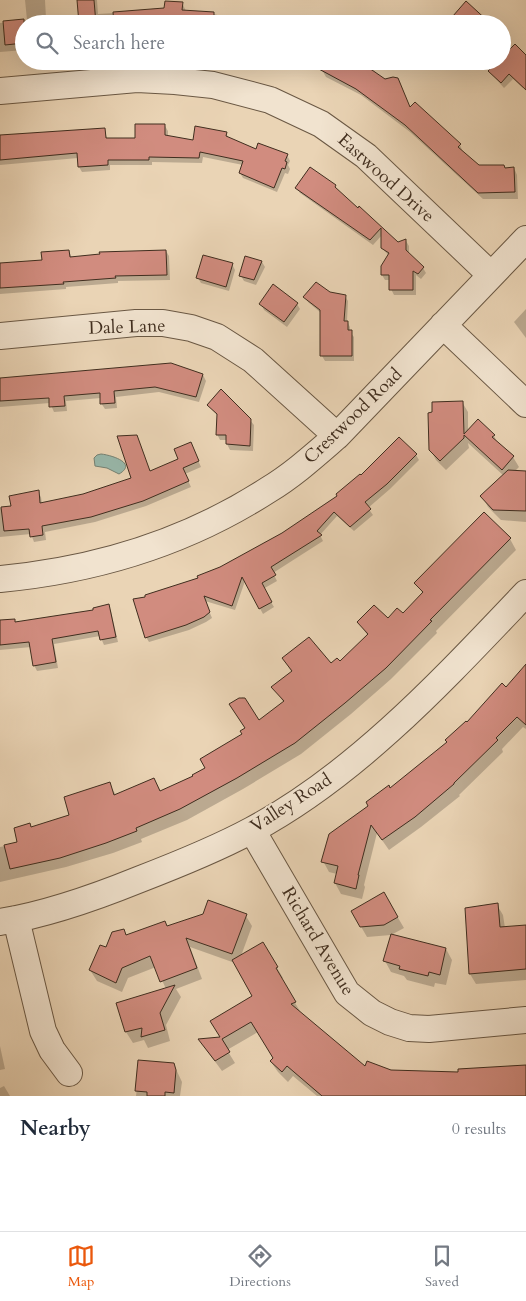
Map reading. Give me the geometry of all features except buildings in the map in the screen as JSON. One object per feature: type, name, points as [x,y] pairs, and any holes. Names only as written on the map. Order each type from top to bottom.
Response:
[{"type":"street","name":"Eastwood Drive","points":[[0,92],[95,82],[146,80],[214,85],[270,100],[321,124],[366,156],[491,276]]},
{"type":"street","name":"Crestwood Road","points":[[0,579],[42,575],[88,566],[133,554],[177,538],[232,512],[269,490],[304,465],[337,436],[526,239]]},
{"type":"street","name":"Dale Lane","points":[[0,336],[136,323],[163,323],[191,328],[217,337],[253,360],[337,436]]},
{"type":"street","points":[[444,325],[526,404]]},
{"type":"street","name":"Valley Road","points":[[8,920],[103,894],[187,862],[252,830],[306,796],[362,753],[446,678],[526,593]]},
{"type":"street","name":"Richard Avenue","points":[[252,830],[347,993],[356,1002],[390,1022],[409,1028],[429,1030],[526,1020]]},
{"type":"street","points":[[8,920],[43,1031],[52,1050],[69,1073]]},
{"type":"shaded area","points":[[101,454],[121,460],[126,466],[124,470],[119,474],[107,468],[95,466],[94,458]]}]
